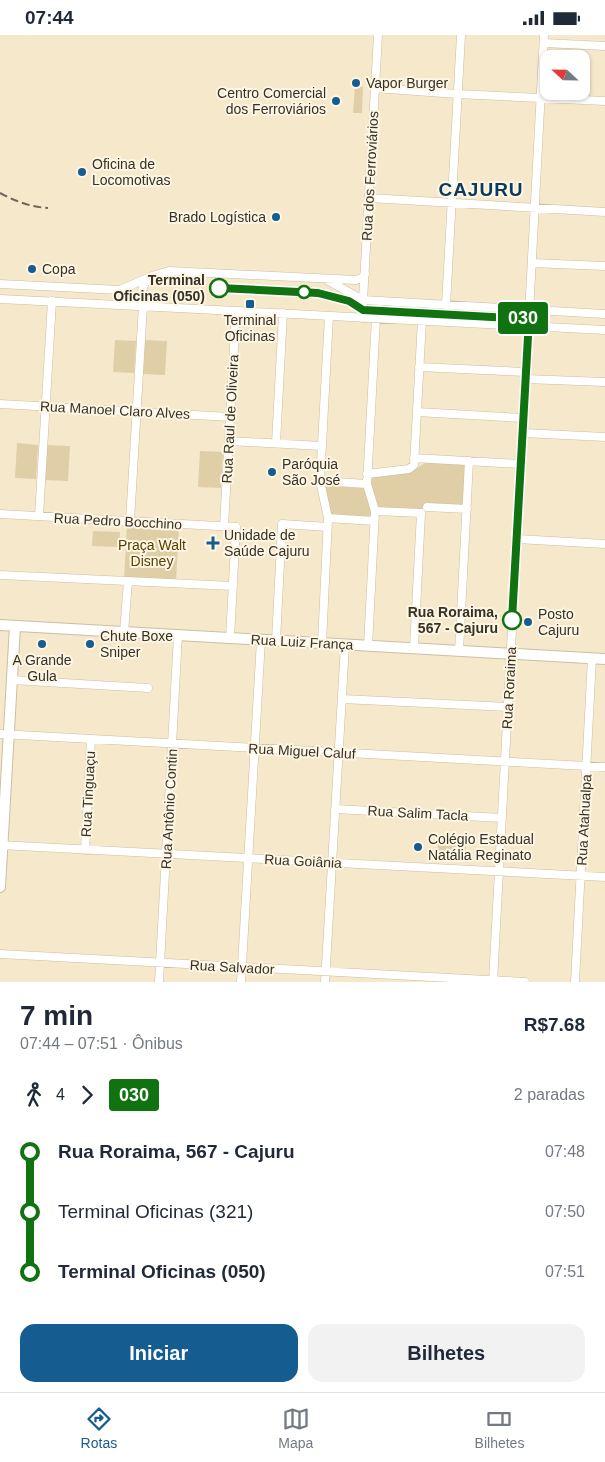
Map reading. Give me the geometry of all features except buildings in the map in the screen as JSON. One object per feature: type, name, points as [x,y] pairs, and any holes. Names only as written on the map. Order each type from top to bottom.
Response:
[{"type":"main road","name":"Rua Luiz França","points":[[0,625],[605,659]]},
{"type":"main road","points":[[0,887],[4,734],[12,681],[15,626]]},
{"type":"street","name":"Rua dos Ferroviários","points":[[363,314],[378,35]]},
{"type":"street","points":[[446,305],[461,35]]},
{"type":"street","points":[[544,39],[605,46]]},
{"type":"street","points":[[375,88],[540,98]]},
{"type":"street","name":"Rua Roraima","points":[[493,981],[541,100]]},
{"type":"street","points":[[584,100],[605,101]]},
{"type":"street","points":[[369,198],[605,213]]},
{"type":"street","points":[[532,263],[605,266]]},
{"type":"street","points":[[0,284],[120,290],[169,271],[356,280],[362,278],[365,274]]},
{"type":"street","points":[[130,521],[142,306],[141,291],[147,280],[152,276]]},
{"type":"street","points":[[326,279],[364,300],[605,314]]},
{"type":"street","points":[[0,299],[329,316],[363,314],[376,318],[605,330]]},
{"type":"street","points":[[40,516],[52,301]]},
{"type":"street","name":"Rua Raul de Oliveira","points":[[224,527],[236,311]]},
{"type":"street","points":[[276,443],[283,313]]},
{"type":"street","points":[[322,643],[328,523],[320,481],[329,316]]},
{"type":"street","points":[[368,646],[375,511],[367,484],[367,474],[376,318]]},
{"type":"street","points":[[367,474],[409,469],[414,465],[422,321]]},
{"type":"street","points":[[419,367],[605,383]]},
{"type":"street","name":"Rua Manoel Claro Alves","points":[[0,404],[230,417]]},
{"type":"street","points":[[417,412],[523,418]]},
{"type":"street","points":[[522,433],[605,437]]},
{"type":"street","points":[[229,441],[322,446]]},
{"type":"street","points":[[414,458],[521,464]]},
{"type":"street","points":[[459,651],[469,461]]},
{"type":"street","points":[[320,481],[367,484]]},
{"type":"street","points":[[427,507],[467,509]]},
{"type":"street","points":[[375,511],[421,513],[414,648]]},
{"type":"street","name":"Rua Pedro Bocchino","points":[[0,514],[236,527],[233,586]]},
{"type":"street","points":[[276,641],[282,524],[374,521]]},
{"type":"street","points":[[517,539],[605,545]]},
{"type":"street","points":[[0,575],[233,586],[230,638]]},
{"type":"street","points":[[124,632],[128,581]]},
{"type":"street","name":"Rua Antônio Contin","points":[[159,982],[178,635]]},
{"type":"street","points":[[241,982],[261,640]]},
{"type":"street","points":[[325,982],[345,645]]},
{"type":"street","name":"Rua Atahualpa","points":[[575,982],[592,658]]},
{"type":"street","points":[[12,681],[148,688]]},
{"type":"street","points":[[342,699],[508,707]]},
{"type":"street","name":"Rua Miguel Caluf","points":[[4,734],[605,767]]},
{"type":"street","name":"Rua Tinguaçu","points":[[85,850],[91,739]]},
{"type":"street","name":"Rua Salim Tacla","points":[[335,809],[502,818]]},
{"type":"street","name":"Rua Goiânia","points":[[1,845],[605,877]]},
{"type":"street","name":"Rua Salvador","points":[[0,954],[524,982]]},
{"type":"green space","points":[[355,86],[363,87],[362,113],[353,113]]},
{"type":"green space","points":[[115,340],[136,341],[134,373],[113,372]]},
{"type":"green space","points":[[145,340],[167,341],[165,375],[143,374]]},
{"type":"green space","points":[[17,443],[38,445],[36,479],[15,478]]},
{"type":"green space","points":[[47,445],[70,446],[68,481],[45,480]]},
{"type":"green space","points":[[200,451],[223,452],[221,488],[198,487]]},
{"type":"green space","points":[[427,462],[465,464],[463,506],[426,505],[421,510],[377,508],[370,484],[370,477],[410,472]]},
{"type":"green space","points":[[324,486],[364,488],[371,517],[331,515]]},
{"type":"green space","name":"Praça Walt Disney","points":[[127,524],[179,527],[176,582],[124,580]]},
{"type":"green space","points":[[93,531],[120,532],[119,547],[92,546]]},
{"type":"green space","points":[[438,845],[466,846],[465,860],[437,858]]},
{"type":"railway","points":[[0,193],[23,203],[48,208]]},
{"type":"bus line","name":"030","points":[[219,288],[318,293],[349,301],[363,310],[529,319],[512,620]]},
{"type":"place","name":"Vapor Burger","points":[[356,83]]},
{"type":"place","name":"Centro Comercial dos Ferroviários","points":[[336,101]]},
{"type":"place","name":"Oficina de Locomotivas","points":[[82,172]]},
{"type":"place","name":"Brado Logística","points":[[276,217]]},
{"type":"place","name":"Copa","points":[[32,269]]},
{"type":"place","name":"Terminal Oficinas (050)","points":[[219,288]]},
{"type":"place","name":"Terminal Oficinas","points":[[250,304]]},
{"type":"place","name":"Paróquia São José","points":[[272,472]]},
{"type":"place","name":"Unidade de Saúde Cajuru","points":[[213,543]]},
{"type":"place","name":"Rua Roraima, 567 - Cajuru","points":[[512,620]]},
{"type":"place","name":"Posto Cajuru","points":[[528,622]]},
{"type":"place","name":"A Grande Gula","points":[[42,644]]},
{"type":"place","name":"Chute Boxe Sniper","points":[[90,644]]},
{"type":"place","name":"Colégio Estadual Natália Reginato","points":[[418,847]]},
{"type":"district","name":"CAJURU","points":[[481,189]]}]
